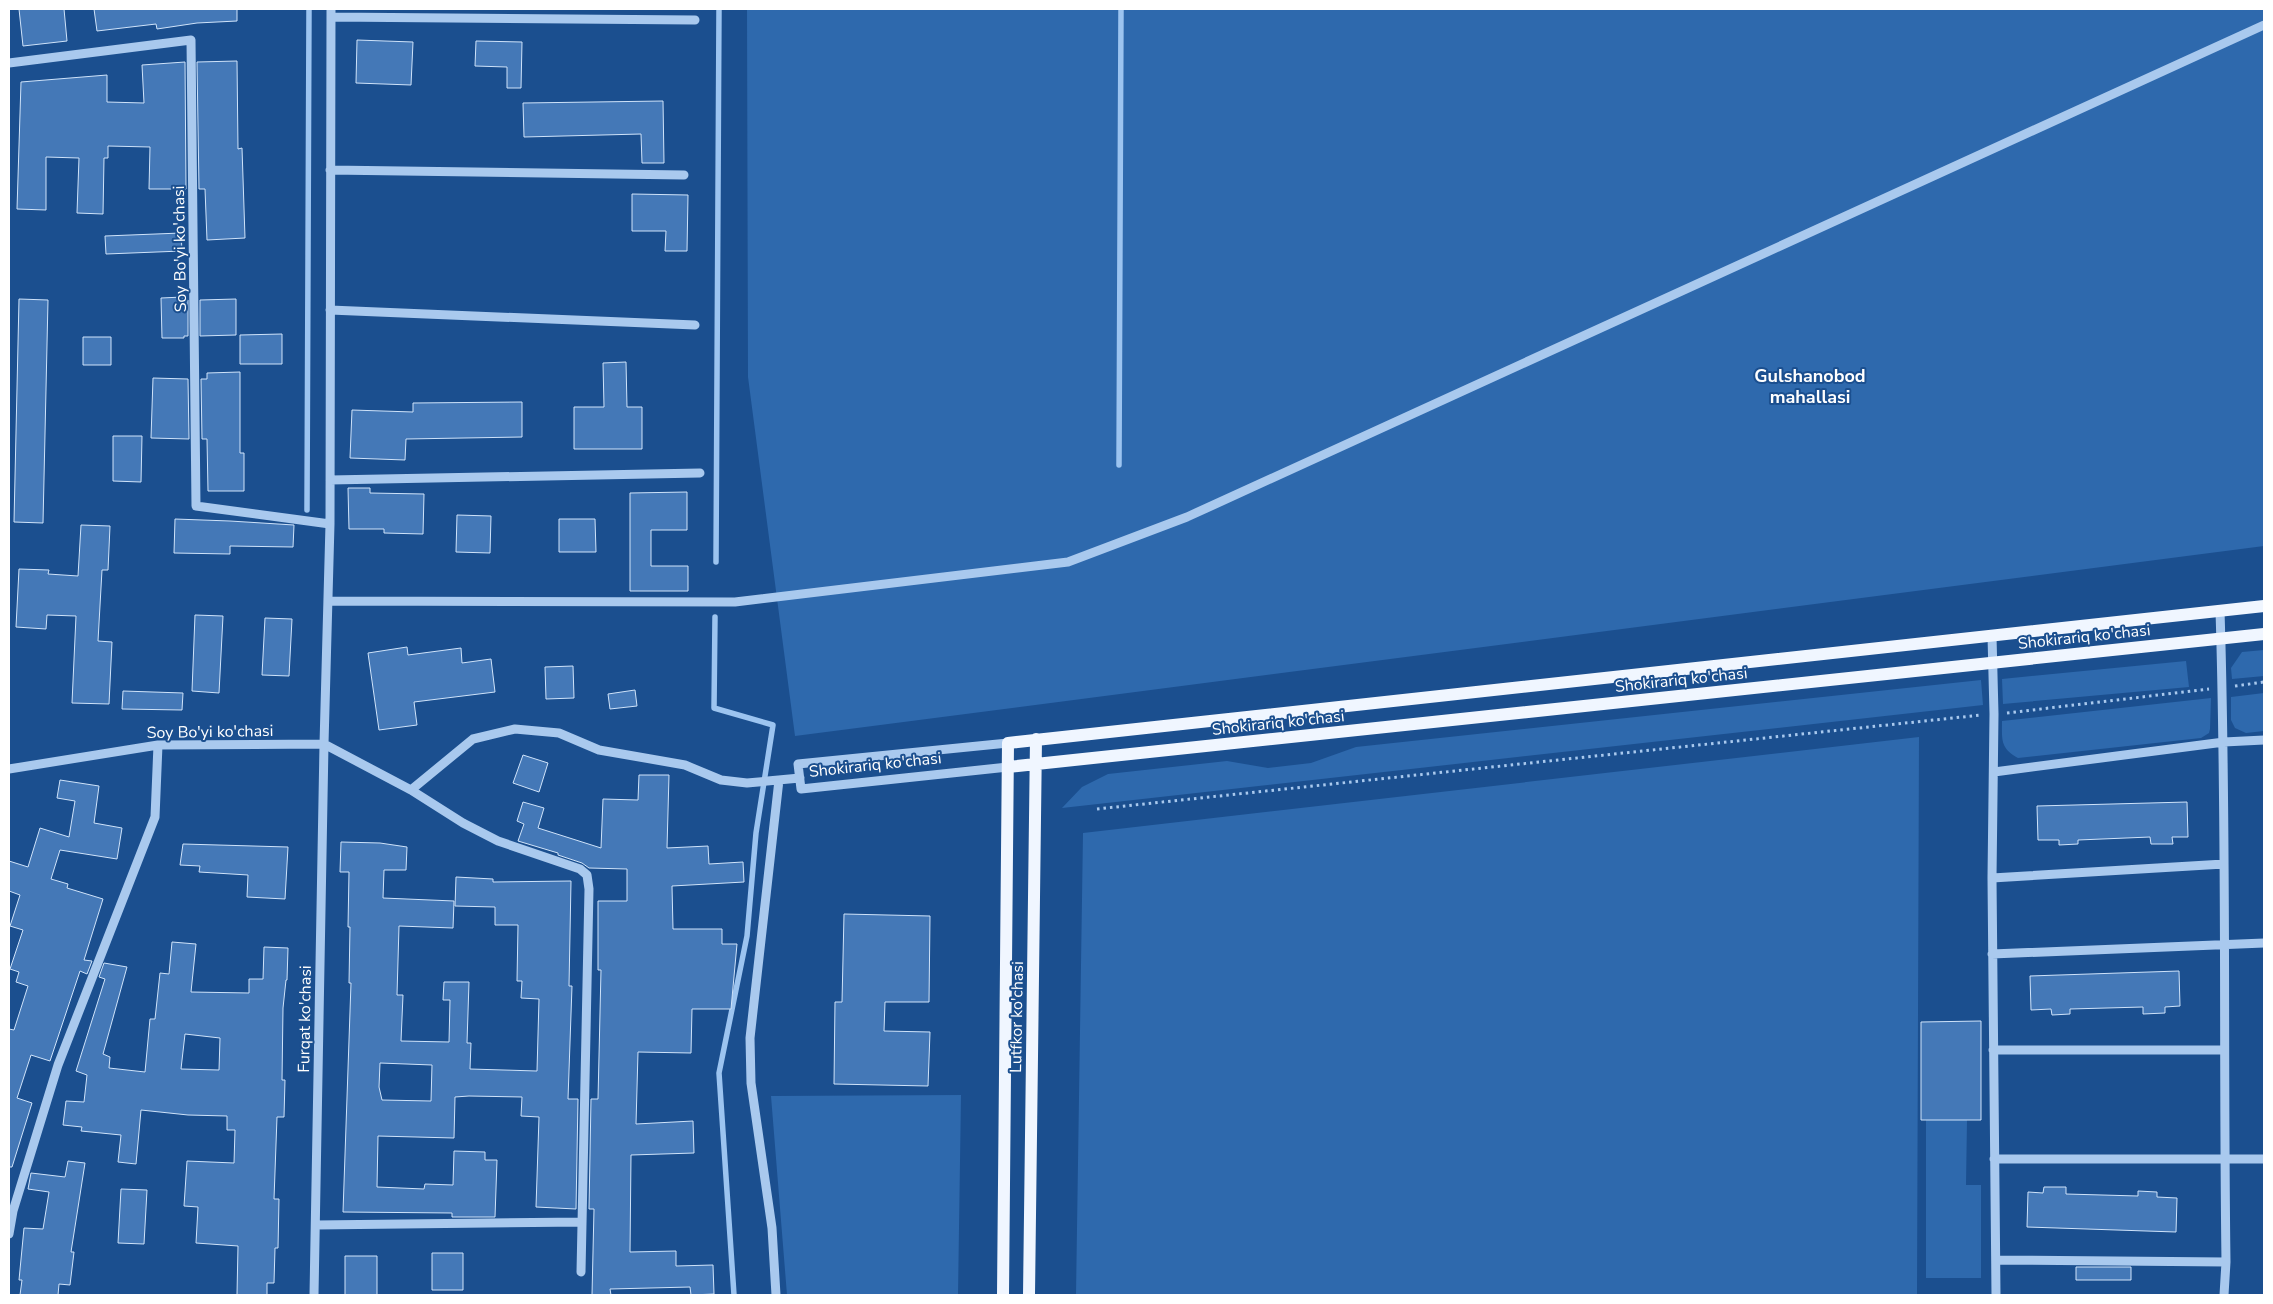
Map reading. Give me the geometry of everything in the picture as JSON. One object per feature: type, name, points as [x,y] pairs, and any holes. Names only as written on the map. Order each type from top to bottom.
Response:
[{"type":"main road","name":"Shokirariq ko'chasi","points":[[1008,743],[2264,606]]},
{"type":"main road","name":"Shokirariq ko'chasi","points":[[1008,767],[2264,634]]},
{"type":"main road","name":"Lutfkor ko'chasi","points":[[1029,1295],[1036,739]]},
{"type":"main road","name":"Lutfkor ko'chasi","points":[[1003,1295],[1008,743]]},
{"type":"street","points":[[331,13],[695,20]]},
{"type":"street","name":"Furqat ko'chasi","points":[[314,1295],[330,524],[331,13]]},
{"type":"street","points":[[328,601],[735,602],[1068,562],[1186,517],[2264,25]]},
{"type":"street","name":"Soy Bo'yi ko'chasi","points":[[9,63],[191,40],[196,506],[330,524]]},
{"type":"street","points":[[330,170],[684,175]]},
{"type":"street","points":[[330,310],[696,325]]},
{"type":"street","points":[[330,480],[700,473]]},
{"type":"street","points":[[2220,611],[2224,742],[2226,1262],[2224,1295]]},
{"type":"street","points":[[1992,636],[1994,714],[1992,954],[1996,1295]]},
{"type":"street","points":[[410,790],[474,738],[515,729],[559,733],[599,750],[685,765],[721,780],[747,783],[800,778]]},
{"type":"street","points":[[1994,772],[2224,742],[2264,740]]},
{"type":"street","name":"Shokirariq ko'chasi","points":[[1008,743],[798,764],[801,789],[1008,767]]},
{"type":"street","points":[[324,744],[410,790],[463,823],[498,841],[571,865],[587,875],[589,899],[581,1272]]},
{"type":"street","name":"Soy Bo'yi ko'chasi","points":[[9,769],[158,745],[324,744]]},
{"type":"street","points":[[9,1234],[13,1211],[58,1065],[155,817],[158,745]]},
{"type":"street","points":[[776,1295],[772,1228],[751,1083],[750,1038],[779,780]]},
{"type":"street","points":[[1992,878],[2224,864]]},
{"type":"street","points":[[1992,954],[2264,943]]},
{"type":"street","points":[[1994,1050],[2224,1050]]},
{"type":"street","points":[[1994,1159],[2264,1159]]},
{"type":"street","points":[[316,1225],[582,1222]]},
{"type":"street","points":[[1996,1260],[2226,1262]]},
{"type":"path","points":[[1097,810],[1994,714],[2264,682]]},
{"type":"shaded area","points":[[747,9],[2264,9],[2264,546],[795,736],[748,377]]},
{"type":"shaded area","points":[[2264,650],[2264,676],[2232,679],[2231,668],[2242,652]]},
{"type":"shaded area","points":[[2186,661],[2189,687],[2003,704],[2002,679]]},
{"type":"shaded area","points":[[1981,680],[1983,705],[1062,808],[1082,787],[1108,774],[1227,761],[1268,768],[1311,763],[1356,747]]},
{"type":"shaded area","points":[[2264,693],[2264,731],[2246,733],[2235,728],[2231,720],[2231,697]]},
{"type":"shaded area","points":[[2211,698],[2209,733],[2201,738],[2018,758],[2008,751],[2003,743],[2002,721]]},
{"type":"shaded area","points":[[1919,737],[1917,1295],[1076,1295],[1083,833]]},
{"type":"shaded area","points":[[961,1095],[958,1295],[787,1295],[771,1096]]},
{"type":"shaded area","points":[[1926,1120],[1967,1120],[1966,1185],[1981,1185],[1981,1278],[1926,1278]]},
{"type":"building","points":[[19,9],[64,9],[67,41],[23,46]]},
{"type":"building","points":[[94,9],[237,9],[237,21],[197,23],[157,29],[156,24],[97,31]]},
{"type":"building","points":[[357,40],[413,42],[411,85],[356,83]]},
{"type":"building","points":[[476,41],[522,42],[521,88],[507,88],[507,67],[475,66]]},
{"type":"building","points":[[237,61],[238,149],[242,148],[245,238],[207,240],[205,189],[199,189],[197,62]]},
{"type":"building","points":[[185,62],[186,189],[149,189],[150,147],[108,146],[108,158],[104,158],[103,214],[77,213],[79,158],[46,157],[46,210],[17,209],[21,82],[107,75],[107,102],[144,103],[142,65]]},
{"type":"building","points":[[663,101],[664,163],[642,163],[641,134],[524,137],[523,103]]},
{"type":"building","points":[[632,194],[688,195],[687,251],[665,251],[666,231],[632,231]]},
{"type":"building","points":[[181,233],[182,251],[106,254],[105,236]]},
{"type":"building","points":[[183,297],[183,300],[188,300],[188,336],[184,336],[184,338],[162,338],[161,298]]},
{"type":"building","points":[[19,299],[48,300],[43,523],[14,522]]},
{"type":"building","points":[[236,299],[236,335],[200,336],[200,300]]},
{"type":"building","points":[[282,334],[282,364],[240,364],[240,335]]},
{"type":"building","points":[[83,337],[111,337],[111,365],[83,365]]},
{"type":"building","points":[[626,362],[627,407],[642,407],[642,449],[574,449],[574,407],[604,407],[603,363]]},
{"type":"building","points":[[240,372],[240,453],[244,453],[244,491],[208,491],[207,439],[202,439],[201,379],[207,379],[207,373]]},
{"type":"building","points":[[153,378],[188,379],[189,439],[151,438]]},
{"type":"building","points":[[522,402],[522,437],[406,439],[405,460],[350,458],[352,410],[413,412],[413,403]]},
{"type":"building","points":[[113,436],[142,436],[141,482],[113,481]]},
{"type":"building","points":[[348,488],[370,488],[370,493],[424,494],[423,534],[384,533],[384,529],[349,529]]},
{"type":"building","points":[[687,492],[687,530],[651,530],[651,566],[688,566],[688,591],[630,591],[630,493]]},
{"type":"building","points":[[457,515],[491,516],[490,553],[456,552]]},
{"type":"building","points":[[175,519],[294,525],[293,547],[230,546],[230,554],[174,553]]},
{"type":"building","points":[[559,519],[595,519],[596,552],[559,552]]},
{"type":"building","points":[[81,525],[110,526],[108,570],[102,570],[98,641],[112,642],[109,704],[72,703],[76,616],[47,615],[46,629],[16,627],[19,569],[49,570],[48,574],[78,576]]},
{"type":"building","points":[[195,615],[223,616],[219,693],[192,691]]},
{"type":"building","points":[[265,618],[292,619],[289,676],[262,675]]},
{"type":"building","points":[[407,647],[408,655],[461,648],[462,663],[491,659],[495,692],[414,702],[417,725],[379,730],[368,653]]},
{"type":"building","points":[[573,666],[574,698],[546,699],[545,667]]},
{"type":"building","points":[[635,690],[637,706],[610,709],[608,694]]},
{"type":"building","points":[[123,691],[183,693],[182,710],[122,709]]},
{"type":"building","points":[[523,755],[548,763],[539,792],[513,783]]},
{"type":"building","points":[[639,775],[669,775],[667,848],[708,846],[709,864],[743,862],[744,882],[672,886],[673,929],[722,929],[722,944],[737,944],[731,1009],[692,1009],[691,1053],[638,1052],[636,1124],[693,1121],[694,1153],[631,1155],[630,1252],[676,1251],[676,1266],[713,1265],[714,1294],[691,1295],[690,1287],[610,1289],[611,1295],[592,1295],[594,1209],[589,1209],[591,1099],[598,1099],[601,970],[598,970],[598,901],[627,901],[627,869],[589,868],[582,863],[558,855],[558,853],[518,841],[524,824],[517,821],[523,802],[544,808],[538,828],[601,848],[603,799],[638,800]]},
{"type":"building","points":[[60,780],[99,786],[94,823],[122,828],[117,859],[60,850],[51,879],[68,884],[67,888],[103,899],[84,960],[92,961],[87,974],[80,971],[50,1061],[31,1055],[17,1098],[32,1103],[12,1167],[9,1167],[9,1029],[14,1030],[28,986],[16,982],[19,972],[10,969],[23,930],[10,926],[20,895],[9,891],[9,861],[28,867],[40,828],[69,837],[75,801],[57,798]]},
{"type":"building","points":[[2187,802],[2188,837],[2172,837],[2173,844],[2151,844],[2150,837],[2078,840],[2078,844],[2059,845],[2059,840],[2038,840],[2037,806]]},
{"type":"building","points":[[341,842],[380,843],[407,847],[406,870],[384,870],[383,898],[454,901],[453,928],[399,926],[397,995],[403,995],[401,1041],[449,1042],[450,1000],[443,1000],[444,982],[469,982],[467,1043],[471,1043],[470,1069],[537,1071],[539,999],[521,998],[522,981],[517,981],[518,925],[495,925],[495,907],[455,906],[456,877],[493,879],[493,882],[571,881],[569,986],[572,986],[568,1099],[578,1099],[576,1209],[536,1207],[539,1117],[521,1116],[522,1097],[469,1096],[455,1097],[454,1138],[378,1136],[377,1187],[424,1189],[425,1184],[453,1185],[454,1151],[485,1152],[485,1160],[497,1160],[495,1217],[452,1217],[452,1213],[343,1212],[351,983],[349,983],[349,872],[340,872]],"holes":[[[380,1063],[432,1065],[431,1101],[382,1100],[379,1087]]]},
{"type":"building","points":[[183,844],[288,847],[285,899],[247,897],[248,875],[199,872],[200,866],[180,865]]},
{"type":"building","points":[[844,914],[930,916],[929,1002],[885,1002],[884,1031],[930,1032],[928,1086],[834,1084],[835,1002],[842,1002]]},
{"type":"building","points":[[172,942],[196,944],[191,992],[249,993],[249,979],[263,979],[264,947],[288,948],[287,980],[283,1008],[282,1080],[285,1080],[284,1117],[277,1117],[274,1199],[279,1199],[278,1248],[275,1248],[274,1283],[267,1283],[267,1295],[237,1295],[238,1246],[196,1243],[198,1207],[184,1206],[187,1161],[234,1163],[235,1130],[227,1130],[227,1116],[188,1115],[141,1110],[136,1164],[118,1162],[121,1135],[81,1131],[82,1127],[63,1125],[66,1101],[84,1102],[87,1075],[76,1071],[105,979],[99,977],[104,963],[127,967],[103,1054],[110,1057],[109,1068],[145,1072],[150,1019],[155,1019],[160,973],[169,974]],"holes":[[[185,1034],[220,1038],[219,1070],[181,1069]]]},
{"type":"building","points":[[2179,971],[2180,1006],[2165,1007],[2165,1013],[2143,1014],[2143,1007],[2070,1009],[2070,1014],[2052,1015],[2051,1009],[2031,1010],[2030,976]]},
{"type":"building","points":[[1981,1021],[1981,1120],[1921,1120],[1921,1022]]},
{"type":"building","points":[[68,1161],[85,1163],[71,1252],[74,1252],[70,1285],[59,1284],[58,1295],[20,1295],[22,1280],[19,1280],[24,1228],[43,1229],[49,1192],[28,1189],[31,1173],[65,1177]]},
{"type":"building","points":[[2044,1187],[2066,1187],[2066,1194],[2138,1196],[2138,1191],[2157,1192],[2157,1197],[2177,1198],[2176,1232],[2027,1227],[2028,1192],[2043,1193]]},
{"type":"building","points":[[121,1189],[147,1190],[144,1244],[118,1243]]},
{"type":"building","points":[[432,1253],[463,1253],[463,1290],[432,1290]]},
{"type":"building","points":[[345,1256],[377,1256],[377,1295],[345,1295]]},
{"type":"building","points":[[2076,1267],[2131,1267],[2131,1280],[2076,1280]]},
{"type":"waterway","points":[[307,510],[309,9]]},
{"type":"waterway","points":[[716,562],[719,9]]},
{"type":"waterway","points":[[1119,465],[1121,9]]},
{"type":"waterway","points":[[715,617],[714,708],[773,725],[756,833],[747,936],[719,1073],[734,1295]]},
{"type":"district","name":"Gulshanobod mahallasi","points":[[1810,386]]}]
